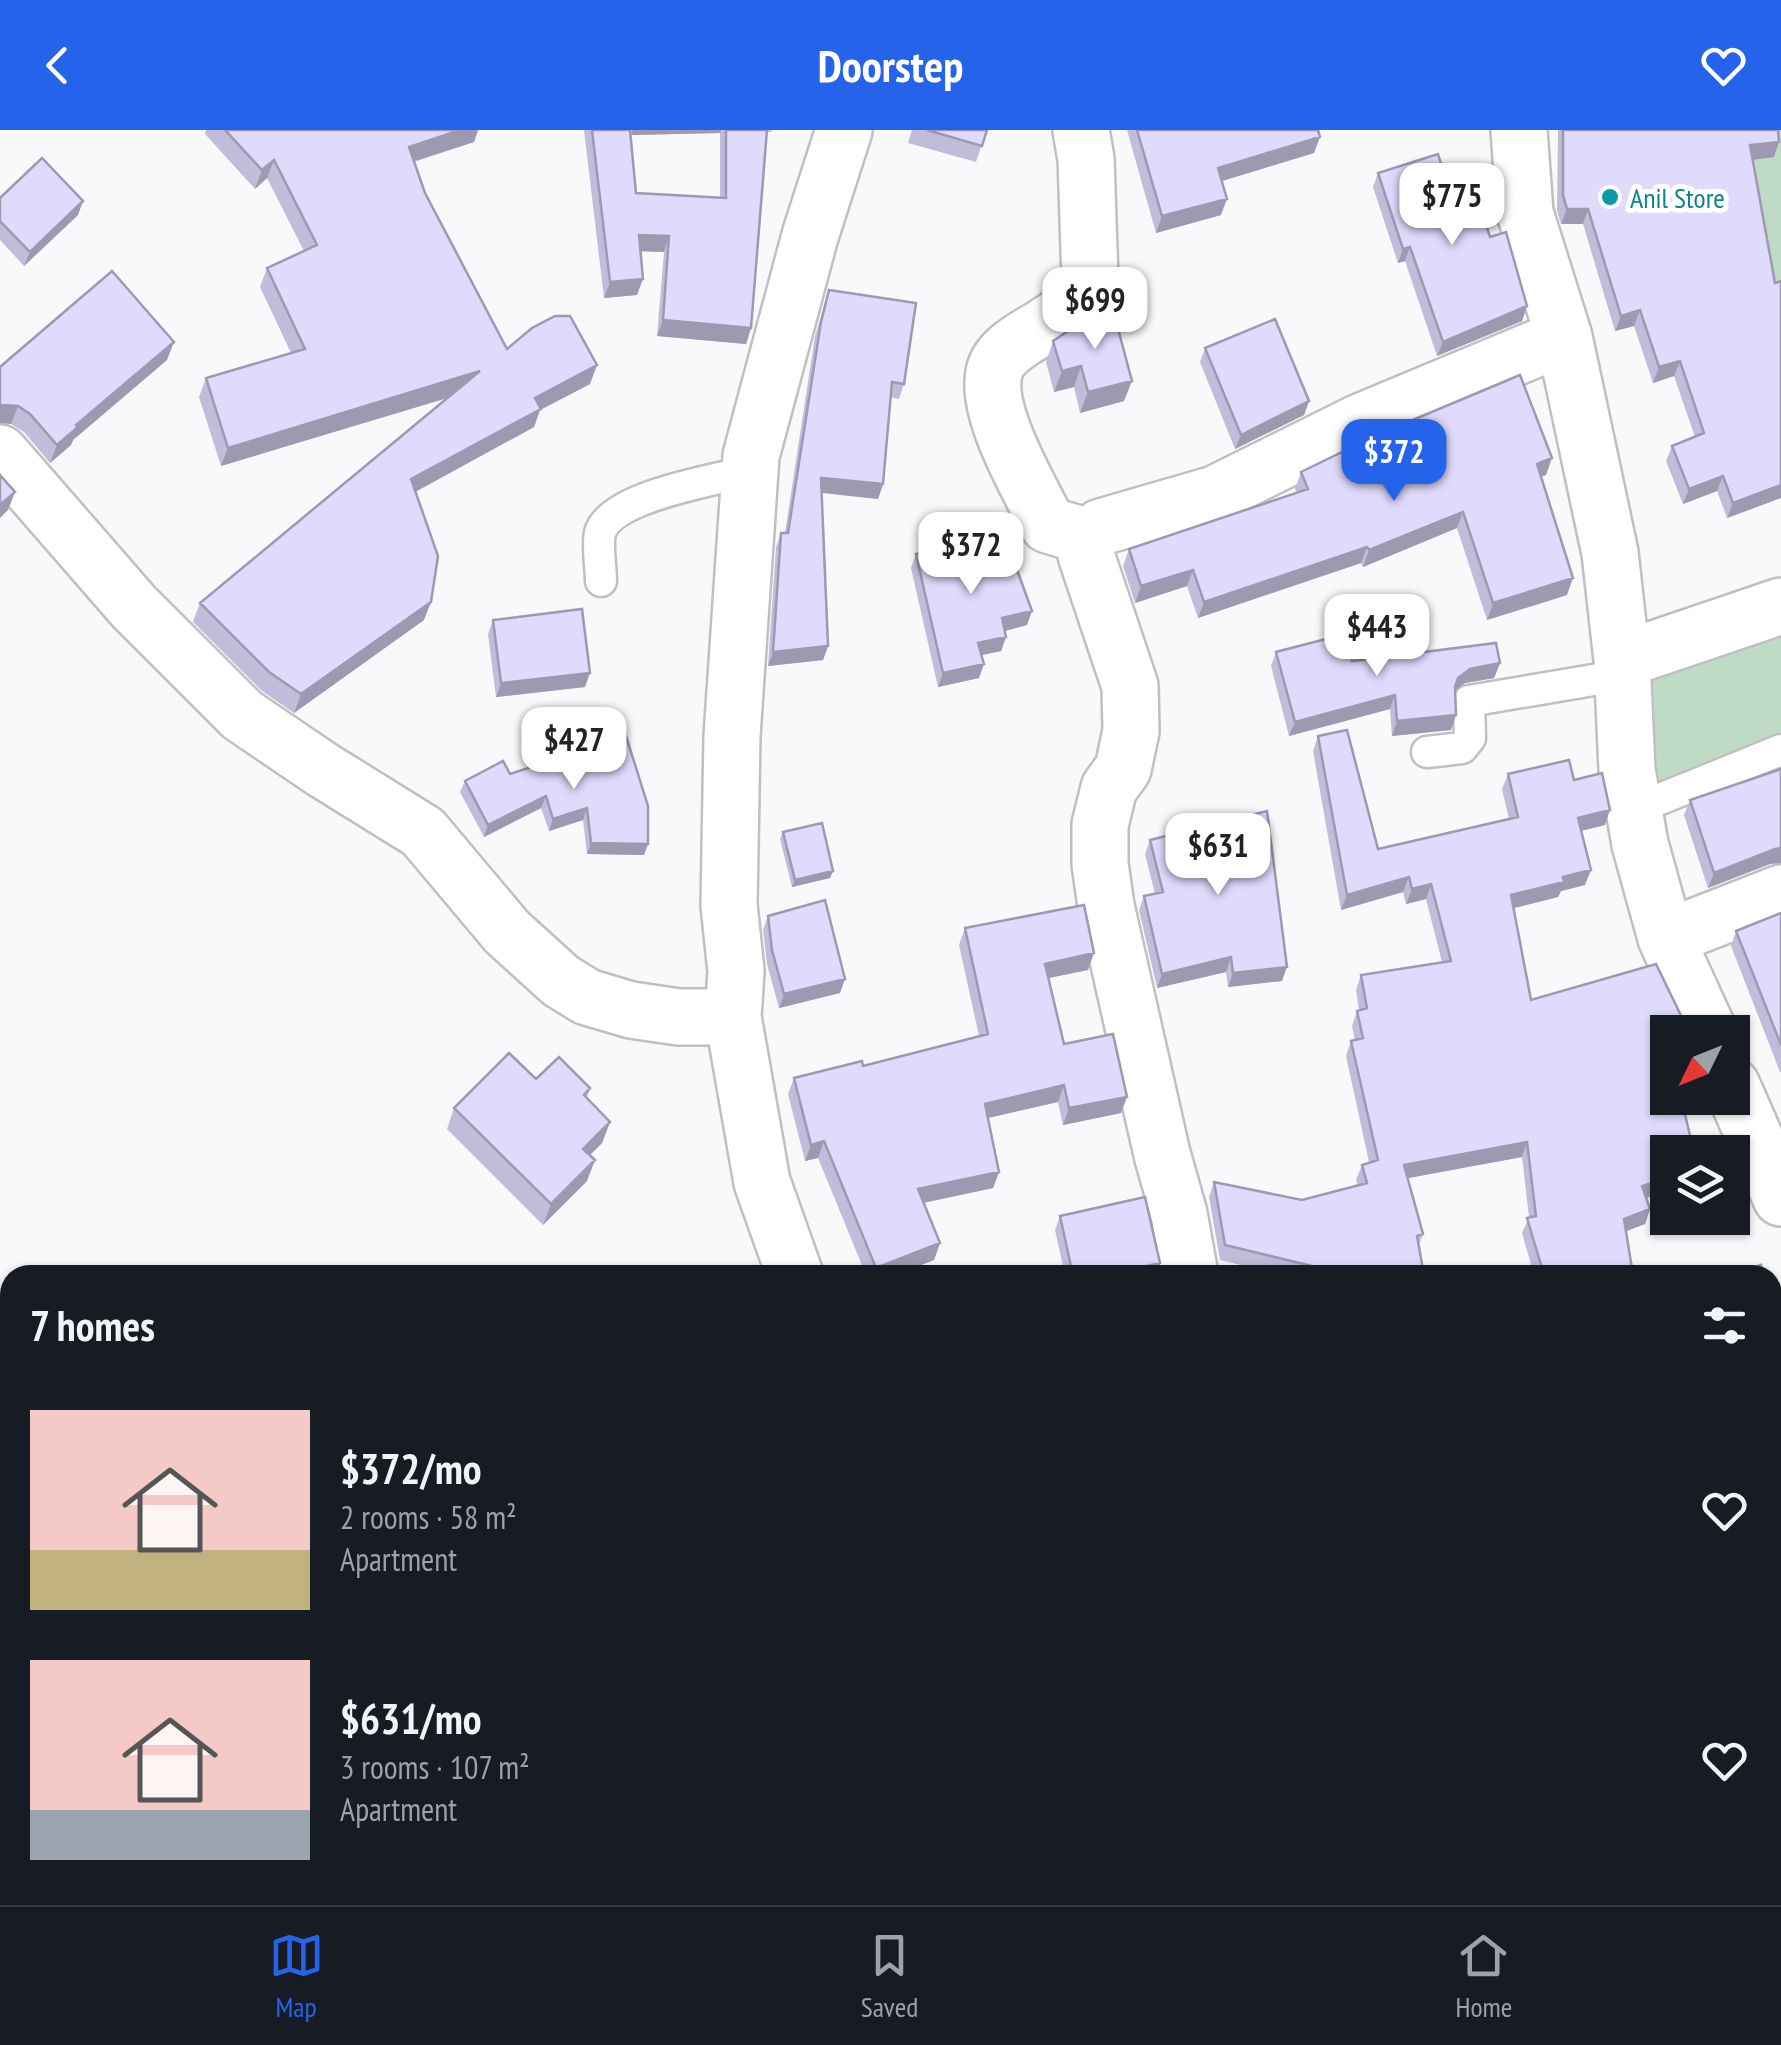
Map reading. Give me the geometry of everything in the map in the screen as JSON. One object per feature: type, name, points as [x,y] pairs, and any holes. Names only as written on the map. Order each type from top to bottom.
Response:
[{"type":"street","points":[[791,1265],[762,1182],[733,1016],[736,971],[729,905],[732,736],[751,456],[844,130]]},
{"type":"street","points":[[1081,130],[1086,159],[1090,278],[1084,294],[1070,309],[1015,344],[994,372],[994,388],[999,422],[1048,524],[1088,537]]},
{"type":"street","points":[[1519,130],[1525,212],[1564,337],[1610,552],[1623,668],[1627,770],[1640,844],[1666,938],[1701,1015]]},
{"type":"street","points":[[1188,1265],[1106,906],[1100,864],[1100,825],[1108,788],[1123,769],[1131,732],[1130,686],[1086,554],[1088,537],[1101,527],[1215,494],[1358,423],[1564,337]]},
{"type":"street","points":[[0,454],[134,607],[242,715],[423,832],[507,932],[560,980],[588,996],[630,1010],[679,1017],[733,1016]]},
{"type":"street","points":[[1623,668],[1781,606]]},
{"type":"street","points":[[1666,938],[1781,893]]},
{"type":"street","points":[[1753,1102],[1781,1198]]},
{"type":"lane","points":[[601,581],[600,533],[620,508],[750,471]]},
{"type":"lane","points":[[1428,752],[1462,748],[1470,738],[1468,701],[1623,668]]},
{"type":"lane","points":[[1633,810],[1781,750]]},
{"type":"green space","points":[[1771,130],[1781,130],[1781,295],[1707,165],[1773,157]]},
{"type":"green space","points":[[1781,629],[1781,739],[1648,793],[1645,676]]},
{"type":"building","points":[[225,130],[460,130],[409,147],[425,193],[507,349],[532,328],[555,316],[570,316],[597,365],[535,398],[541,409],[411,479],[438,556],[431,602],[301,694],[269,672],[200,603],[480,371],[228,448],[206,378],[305,349],[267,268],[317,245],[274,160],[262,170]]},
{"type":"building","points":[[592,130],[630,130],[636,193],[726,198],[726,130],[767,130],[751,328],[663,320],[669,236],[639,235],[643,279],[610,282]]},
{"type":"building","points":[[927,130],[987,130],[982,146]]},
{"type":"building","points":[[1137,130],[1318,130],[1320,137],[1218,168],[1227,199],[1162,216]]},
{"type":"building","points":[[1563,130],[1778,130],[1779,142],[1750,145],[1775,283],[1781,281],[1781,485],[1733,503],[1723,476],[1689,489],[1672,446],[1704,433],[1680,361],[1659,367],[1640,310],[1621,316],[1588,209],[1567,209],[1563,195]]},
{"type":"building","points":[[1438,154],[1443,170],[1450,168],[1463,206],[1479,202],[1490,237],[1506,232],[1527,306],[1443,342],[1410,247],[1403,249],[1378,173]]},
{"type":"building","points":[[42,158],[83,201],[30,252],[0,221],[0,198]]},
{"type":"building","points":[[112,271],[174,342],[57,445],[30,414],[18,406],[0,405],[0,367]]},
{"type":"building","points":[[829,290],[916,303],[904,384],[892,382],[883,484],[821,478],[828,646],[773,652],[781,533],[788,533]]},
{"type":"building","points":[[1113,310],[1132,381],[1088,392],[1081,366],[1062,371],[1053,341],[1093,315]]},
{"type":"building","points":[[1275,319],[1309,401],[1241,435],[1205,348]]},
{"type":"building","points":[[1520,375],[1552,458],[1537,464],[1573,578],[1493,603],[1463,512],[1369,550],[1367,547],[1204,602],[1193,570],[1141,586],[1129,549],[1308,489],[1301,472],[1377,435]]},
{"type":"building","points":[[0,475],[15,492],[0,505]]},
{"type":"building","points":[[1004,534],[1032,611],[1002,618],[1006,637],[978,643],[984,664],[943,673],[916,554]]},
{"type":"building","points":[[582,609],[590,673],[501,683],[493,620]]},
{"type":"building","points":[[1345,634],[1352,661],[1496,643],[1500,663],[1470,669],[1458,678],[1456,715],[1397,721],[1395,695],[1295,722],[1276,652]]},
{"type":"building","points":[[1347,730],[1378,849],[1518,817],[1508,774],[1569,760],[1574,780],[1602,773],[1610,810],[1578,818],[1591,870],[1563,877],[1564,882],[1511,895],[1531,1000],[1656,964],[1681,1015],[1650,1015],[1650,1115],[1685,1115],[1690,1135],[1650,1135],[1650,1184],[1642,1186],[1650,1209],[1624,1219],[1631,1265],[1541,1265],[1527,1218],[1536,1216],[1527,1142],[1404,1165],[1423,1234],[1417,1236],[1422,1265],[1308,1265],[1225,1245],[1214,1182],[1302,1200],[1367,1183],[1362,1165],[1378,1160],[1351,1041],[1363,1038],[1357,1011],[1367,1008],[1361,975],[1451,961],[1431,884],[1412,889],[1409,877],[1347,895],[1318,736]]},
{"type":"building","points":[[626,736],[648,806],[648,844],[591,843],[587,808],[553,819],[546,796],[488,825],[465,781],[503,761],[510,774]]},
{"type":"building","points":[[1781,769],[1781,848],[1714,873],[1690,800]]},
{"type":"building","points":[[1267,811],[1287,967],[1233,973],[1231,957],[1162,974],[1144,896],[1163,892],[1150,840]]},
{"type":"building","points":[[822,823],[833,871],[795,880],[783,832]]},
{"type":"building","points":[[825,900],[845,979],[784,994],[768,916]]},
{"type":"building","points":[[1084,905],[1094,953],[1045,964],[1064,1044],[1113,1034],[1127,1097],[1069,1108],[1064,1085],[985,1104],[999,1172],[918,1189],[940,1243],[875,1265],[824,1141],[811,1145],[794,1078],[862,1061],[863,1066],[988,1034],[965,928]]},
{"type":"building","points":[[1781,913],[1781,1045],[1736,931]]},
{"type":"building","points":[[509,1053],[536,1079],[559,1057],[590,1088],[584,1095],[610,1122],[583,1149],[595,1160],[551,1204],[454,1108]]},
{"type":"building","points":[[1145,1197],[1160,1263],[1071,1265],[1060,1216]]},
{"type":"place","name":"Anil Store","points":[[1610,197]]}]
